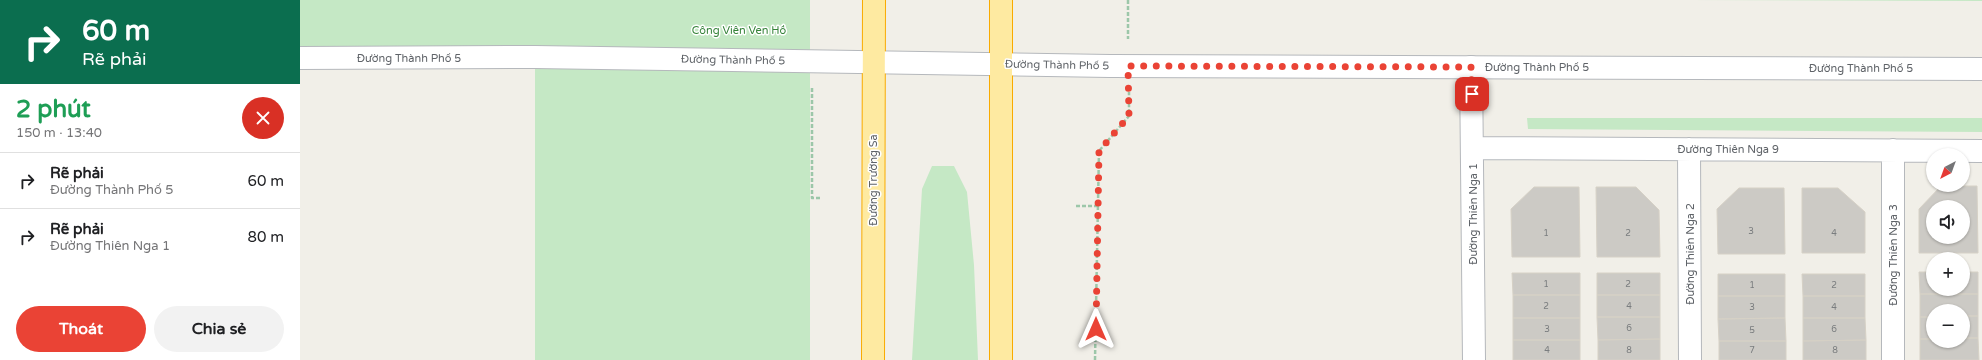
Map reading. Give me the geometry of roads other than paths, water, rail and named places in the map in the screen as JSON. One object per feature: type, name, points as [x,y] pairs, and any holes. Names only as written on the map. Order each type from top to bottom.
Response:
[{"type":"highway","name":"Đường Trường Sa","points":[[872,360],[874,0]]},
{"type":"highway","points":[[1001,0],[1002,360]]},
{"type":"street","name":"Đường Thành Phố 5","points":[[300,58],[535,57],[1128,66],[1982,69]]},
{"type":"street","name":"Đường Thiên Nga 1","points":[[1471,67],[1474,360]]},
{"type":"street","name":"Đường Thiên Nga 9","points":[[1473,148],[1982,150]]},
{"type":"street","name":"Đường Thiên Nga 2","points":[[1690,149],[1690,360]]},
{"type":"street","name":"Đường Thiên Nga 3","points":[[1893,150],[1894,360]]},
{"type":"park label","name":"Công Viên Ven Hồ","points":[[739,30]]}]
